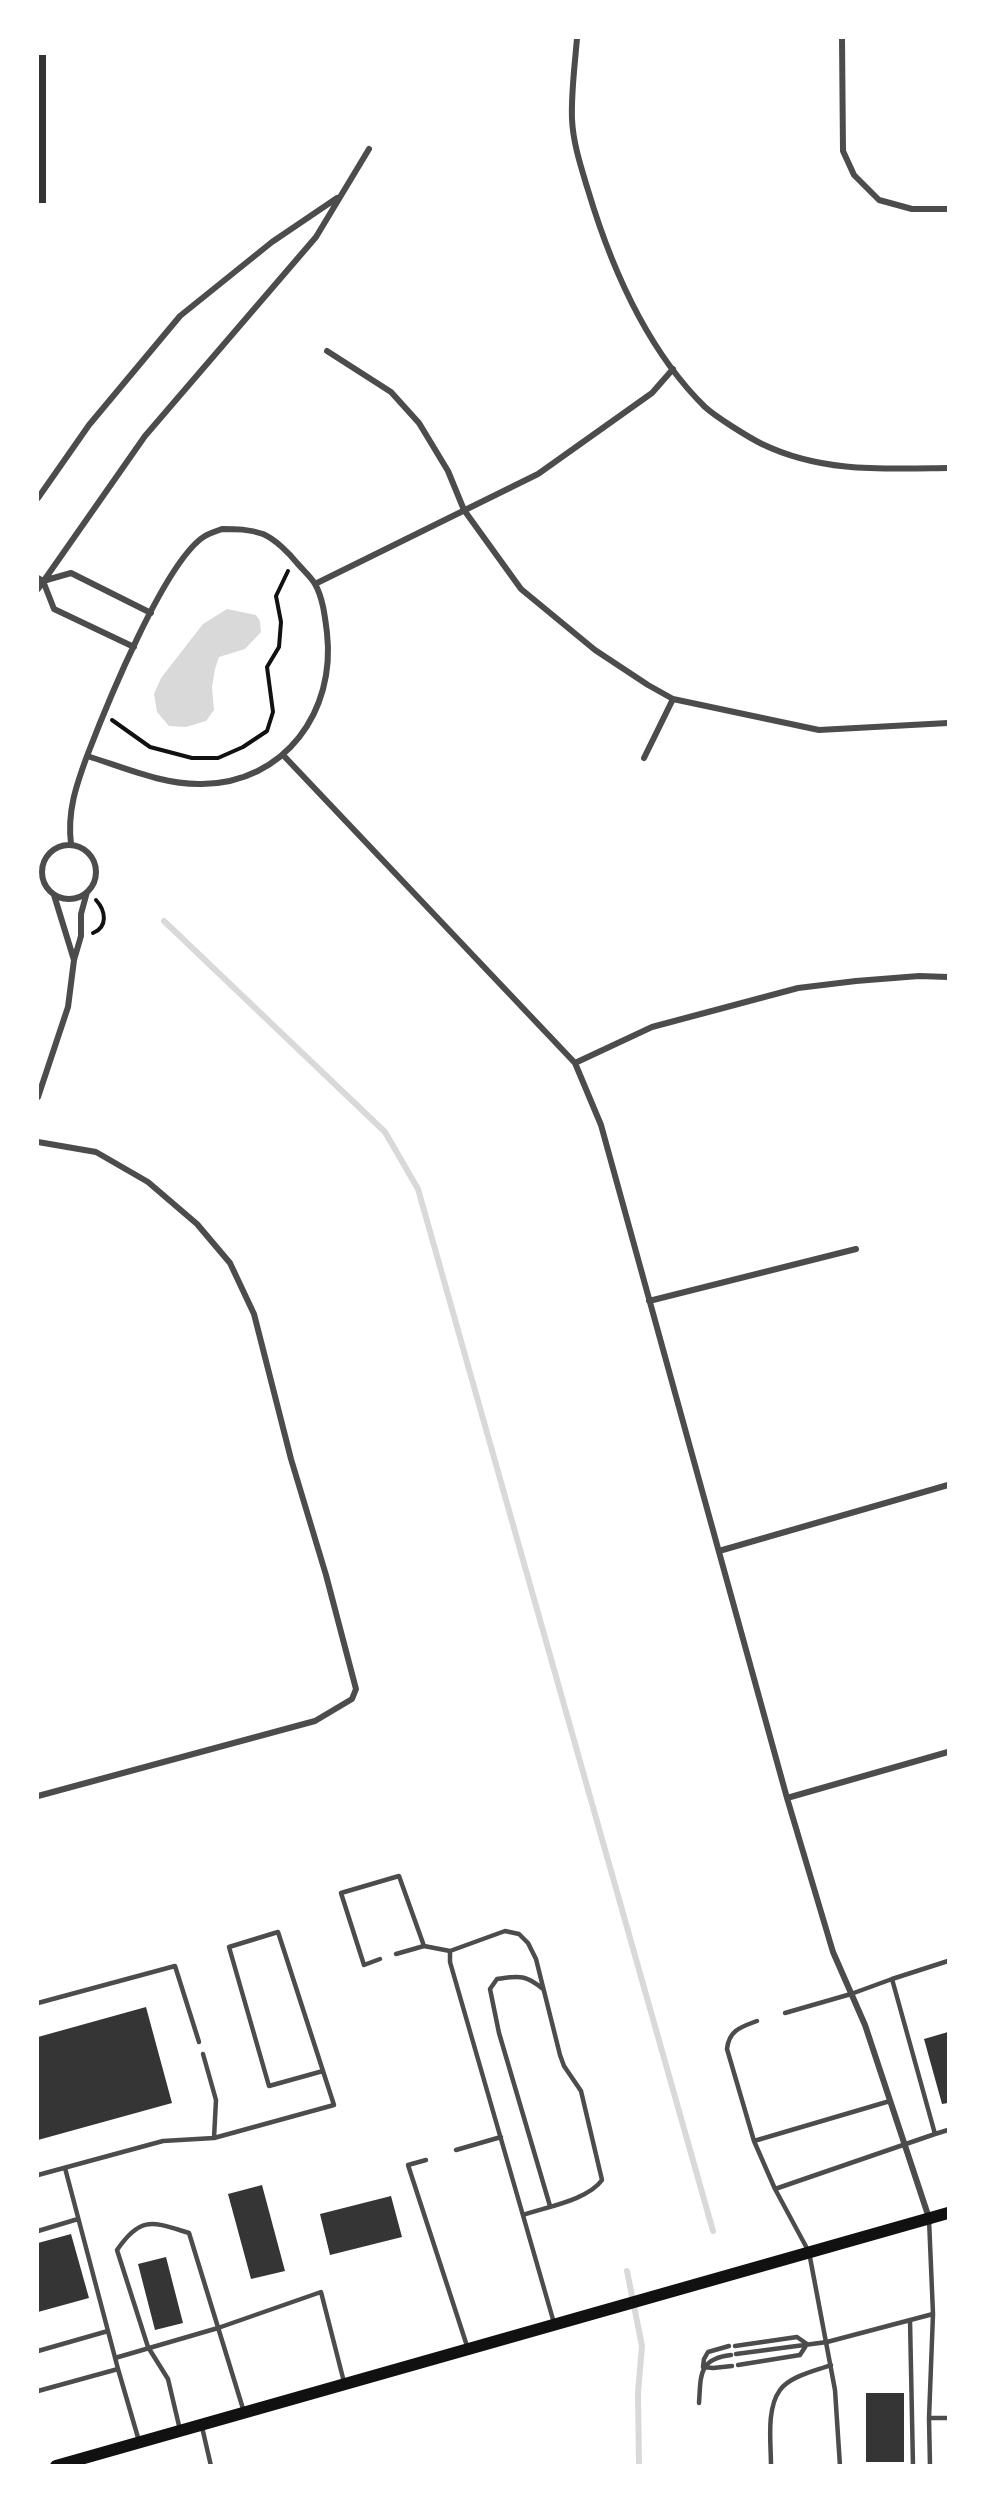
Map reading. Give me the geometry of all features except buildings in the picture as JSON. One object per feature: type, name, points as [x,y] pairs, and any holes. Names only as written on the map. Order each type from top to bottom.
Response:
[{"type":"main road","points":[[56,2466],[948,2213]]},
{"type":"street","points":[[577,38],[572,119],[578,157],[608,254],[653,341],[706,408],[762,444],[819,463],[856,469],[948,468]]},
{"type":"street","points":[[842,38],[843,151],[854,175],[879,200],[912,209],[948,209]]},
{"type":"street","points":[[38,588],[40,579],[145,436],[316,237],[369,148]]},
{"type":"street","points":[[38,498],[88,425],[180,316],[272,242],[340,196]]},
{"type":"street","points":[[327,351],[391,392],[419,423],[448,471],[464,510],[521,589],[595,650],[673,699],[819,729],[948,723]]},
{"type":"street","points":[[315,584],[546,468],[652,393],[673,369]]},
{"type":"street","points":[[71,844],[69,824],[73,796],[87,756],[103,714],[151,613],[172,576],[192,549],[204,537],[222,529],[243,530],[264,535],[294,560],[315,584],[326,624],[328,671],[321,699],[301,734],[284,756],[236,780],[201,784],[159,778],[87,756]]},
{"type":"street","points":[[40,579],[71,573],[151,613]]},
{"type":"street","points":[[40,579],[54,609],[134,647]]},
{"type":"street","points":[[644,758],[673,699]]},
{"type":"street","points":[[284,756],[575,1063],[601,1125],[787,1798],[833,1952],[865,2025],[929,2218]]},
{"type":"street","points":[[38,1097],[68,1007],[74,960],[81,936],[81,914],[96,873],[95,864],[84,849],[71,844],[53,850],[42,865],[43,879],[54,895],[74,960]]},
{"type":"street","points":[[54,895],[69,899],[88,891]]},
{"type":"street","points":[[575,1063],[652,1027],[798,988],[919,976],[948,977]]},
{"type":"street","points":[[38,1142],[96,1152],[148,1182],[197,1224],[230,1263],[254,1314],[272,1377],[291,1459],[356,1689],[351,1699],[315,1721],[38,1796]]},
{"type":"street","points":[[649,1300],[856,1250]]},
{"type":"street","points":[[719,1551],[948,1485]]},
{"type":"street","points":[[787,1798],[948,1752]]},
{"type":"lane","points":[[380,1959],[364,1965],[341,1893],[399,1876],[424,1946]]},
{"type":"lane","points":[[396,1954],[424,1946],[450,1951],[505,1931],[519,1934],[528,1943],[536,1959],[564,2066],[581,2091],[602,2171],[602,2181],[598,2187],[585,2195],[523,2215]]},
{"type":"lane","points":[[38,2175],[163,2141],[214,2138],[334,2105],[323,2071],[278,1932],[229,1947],[269,2086],[323,2071]]},
{"type":"lane","points":[[450,1951],[450,1962],[554,2323]]},
{"type":"lane","points":[[785,2013],[851,1994],[948,1961]]},
{"type":"lane","points":[[38,2003],[175,1966],[199,2042]]},
{"type":"lane","points":[[543,1989],[534,1981],[521,1975],[497,1979],[490,1989],[499,2033],[550,2206]]},
{"type":"lane","points":[[892,1979],[935,2134]]},
{"type":"lane","points":[[757,2020],[738,2028],[728,2038],[727,2049],[754,2141],[775,2189],[809,2252],[836,2390],[840,2466]]},
{"type":"lane","points":[[203,2054],[216,2100],[214,2138]]},
{"type":"lane","points":[[754,2141],[890,2100]]},
{"type":"lane","points":[[775,2189],[948,2130]]},
{"type":"lane","points":[[456,2150],[501,2137]]},
{"type":"lane","points":[[426,2160],[408,2165],[468,2349]]},
{"type":"lane","points":[[65,2168],[139,2442]]},
{"type":"lane","points":[[929,2218],[933,2314],[929,2418],[930,2466]]},
{"type":"lane","points":[[38,2230],[78,2219]]},
{"type":"lane","points":[[180,2430],[168,2379],[148,2348],[117,2250],[130,2231],[154,2222],[189,2233],[244,2412]]},
{"type":"lane","points":[[115,2358],[218,2328],[321,2292],[345,2384]]},
{"type":"lane","points":[[703,2367],[710,2360],[734,2354],[827,2342],[933,2314]]},
{"type":"lane","points":[[910,2320],[913,2466]]},
{"type":"lane","points":[[38,2351],[108,2331]]},
{"type":"lane","points":[[699,2403],[704,2359],[708,2352],[732,2346],[797,2337],[807,2344]]},
{"type":"lane","points":[[738,2365],[800,2355],[807,2344]]},
{"type":"lane","points":[[771,2466],[772,2408],[780,2390],[799,2377],[831,2364]]},
{"type":"lane","points":[[703,2367],[732,2366]]},
{"type":"lane","points":[[38,2391],[118,2369]]},
{"type":"lane","points":[[929,2418],[948,2418]]},
{"type":"lane","points":[[201,2425],[211,2466]]},
{"type":"path","points":[[103,714],[132,732],[150,747],[192,758],[218,758],[243,747],[267,731],[273,711],[267,667],[279,647],[281,622],[276,596],[294,560]]},
{"type":"path","points":[[81,936],[97,932],[105,917],[102,907],[88,891]]},
{"type":"shaded area","points":[[227,609],[256,615],[260,621],[261,632],[245,649],[219,657],[212,687],[214,710],[206,721],[186,727],[169,726],[157,712],[154,694],[161,678],[203,624]]},
{"type":"waterway","points":[[164,921],[385,1132],[418,1189],[713,2231]]},
{"type":"waterway","points":[[627,2271],[642,2346],[638,2393],[639,2466]]}]
